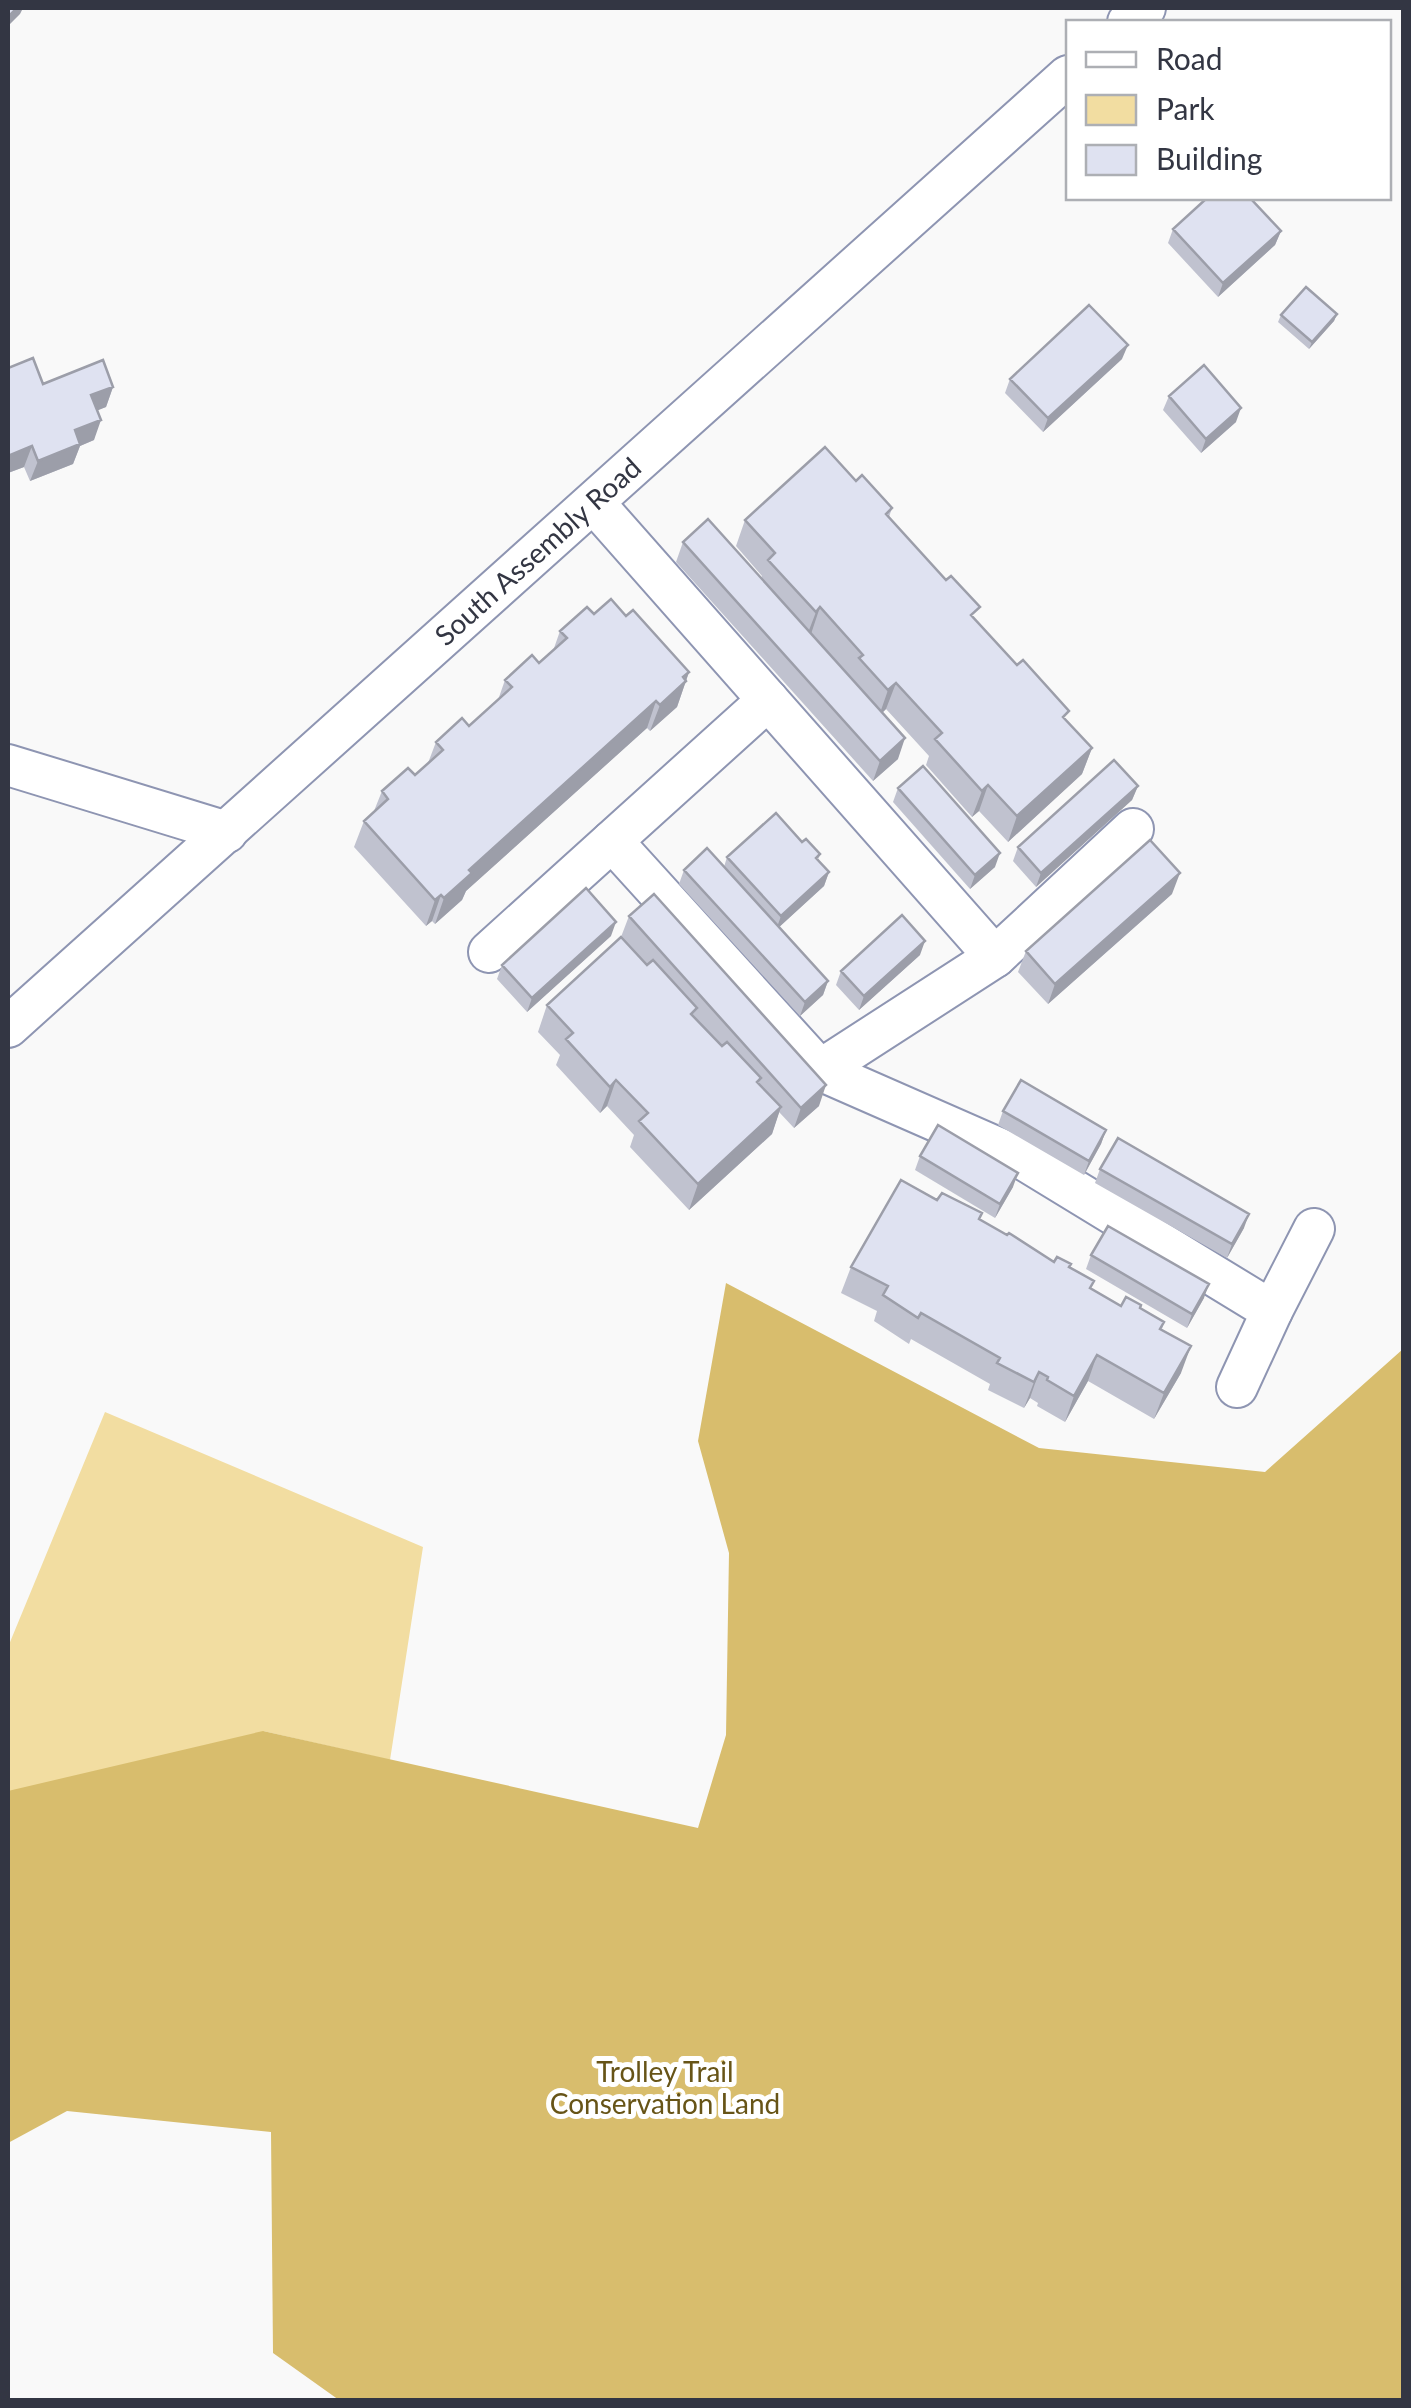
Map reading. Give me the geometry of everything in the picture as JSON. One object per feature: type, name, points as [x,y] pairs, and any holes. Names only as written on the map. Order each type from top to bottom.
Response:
[{"type":"street","name":"South Assembly Road","points":[[8,1028],[1066,78]]},
{"type":"street","points":[[594,503],[994,957]]},
{"type":"street","points":[[488,952],[768,700]]},
{"type":"street","points":[[8,765],[227,832]]},
{"type":"street","points":[[820,1070],[994,957],[1133,828]]},
{"type":"street","points":[[612,841],[820,1070],[1023,1158],[1272,1311]]},
{"type":"street","points":[[1237,1387],[1314,1230]]},
{"type":"green space","points":[[726,1283],[1039,1448],[1265,1472],[1403,1349],[1403,2400],[339,2400],[273,2353],[271,2132],[67,2111],[8,2143],[8,1791],[263,1731],[698,1828],[726,1735],[729,1553],[698,1441]]},
{"type":"green space","name":"Trolley Trail Conservation Land","points":[[105,1412],[423,1547],[390,1760],[263,1731],[1403,2400],[8,2004],[8,1647]]},
{"type":"building","points":[[1205,200],[1252,200],[1281,231],[1223,283],[1173,229]]},
{"type":"building","points":[[1306,287],[1337,314],[1312,342],[1281,315]]},
{"type":"building","points":[[1089,305],[1128,345],[1048,418],[1010,379]]},
{"type":"building","points":[[33,358],[43,384],[103,360],[113,387],[91,395],[101,420],[75,430],[80,444],[38,461],[32,446],[8,456],[8,368]]},
{"type":"building","points":[[1204,365],[1241,408],[1206,439],[1169,396]]},
{"type":"building","points":[[825,447],[856,481],[862,475],[892,508],[886,514],[946,580],[951,576],[980,607],[971,615],[1017,665],[1023,660],[1069,711],[1063,717],[1092,748],[1017,816],[988,785],[982,791],[935,739],[942,733],[896,683],[888,690],[820,607],[816,612],[768,560],[775,553],[745,520]]},
{"type":"building","points":[[708,519],[905,738],[880,761],[683,542]]},
{"type":"building","points":[[611,599],[626,616],[633,610],[689,672],[683,677],[686,681],[660,705],[656,701],[469,870],[472,873],[444,898],[441,895],[435,900],[364,821],[388,799],[382,791],[408,768],[415,775],[443,750],[436,742],[462,718],[469,726],[512,687],[505,680],[532,655],[539,663],[567,638],[560,631],[587,607],[594,614]]},
{"type":"building","points":[[1114,760],[1138,786],[1041,873],[1018,847]]},
{"type":"building","points":[[923,766],[1000,853],[975,875],[898,788]]},
{"type":"building","points":[[776,813],[802,842],[806,839],[820,854],[816,858],[829,872],[781,916],[727,857]]},
{"type":"building","points":[[1150,840],[1180,873],[1055,984],[1026,951]]},
{"type":"building","points":[[707,848],[828,981],[805,1002],[684,870]]},
{"type":"building","points":[[586,888],[616,922],[532,998],[502,965]]},
{"type":"building","points":[[654,894],[826,1085],[801,1108],[629,916]]},
{"type":"building","points":[[902,915],[925,941],[864,996],[841,971]]},
{"type":"building","points":[[621,937],[647,965],[653,960],[697,1008],[691,1014],[722,1046],[727,1042],[761,1078],[757,1082],[781,1107],[698,1184],[639,1121],[648,1113],[616,1080],[610,1087],[566,1039],[573,1033],[547,1005]]},
{"type":"building","points":[[1021,1080],[1106,1130],[1089,1161],[1003,1111]]},
{"type":"building","points":[[938,1125],[1018,1173],[1000,1204],[920,1156]]},
{"type":"building","points":[[1118,1138],[1249,1214],[1232,1244],[1100,1169]]},
{"type":"building","points":[[901,1180],[937,1200],[942,1193],[982,1213],[979,1219],[1054,1262],[1057,1257],[1071,1264],[1069,1267],[1094,1281],[1090,1288],[1121,1306],[1126,1297],[1164,1322],[1160,1329],[1191,1346],[1164,1393],[1097,1355],[1074,1396],[1039,1372],[1034,1382],[997,1363],[1000,1358],[921,1313],[918,1318],[883,1295],[888,1286],[851,1267]]},
{"type":"building","points":[[1108,1226],[1209,1284],[1192,1314],[1091,1255]]}]
